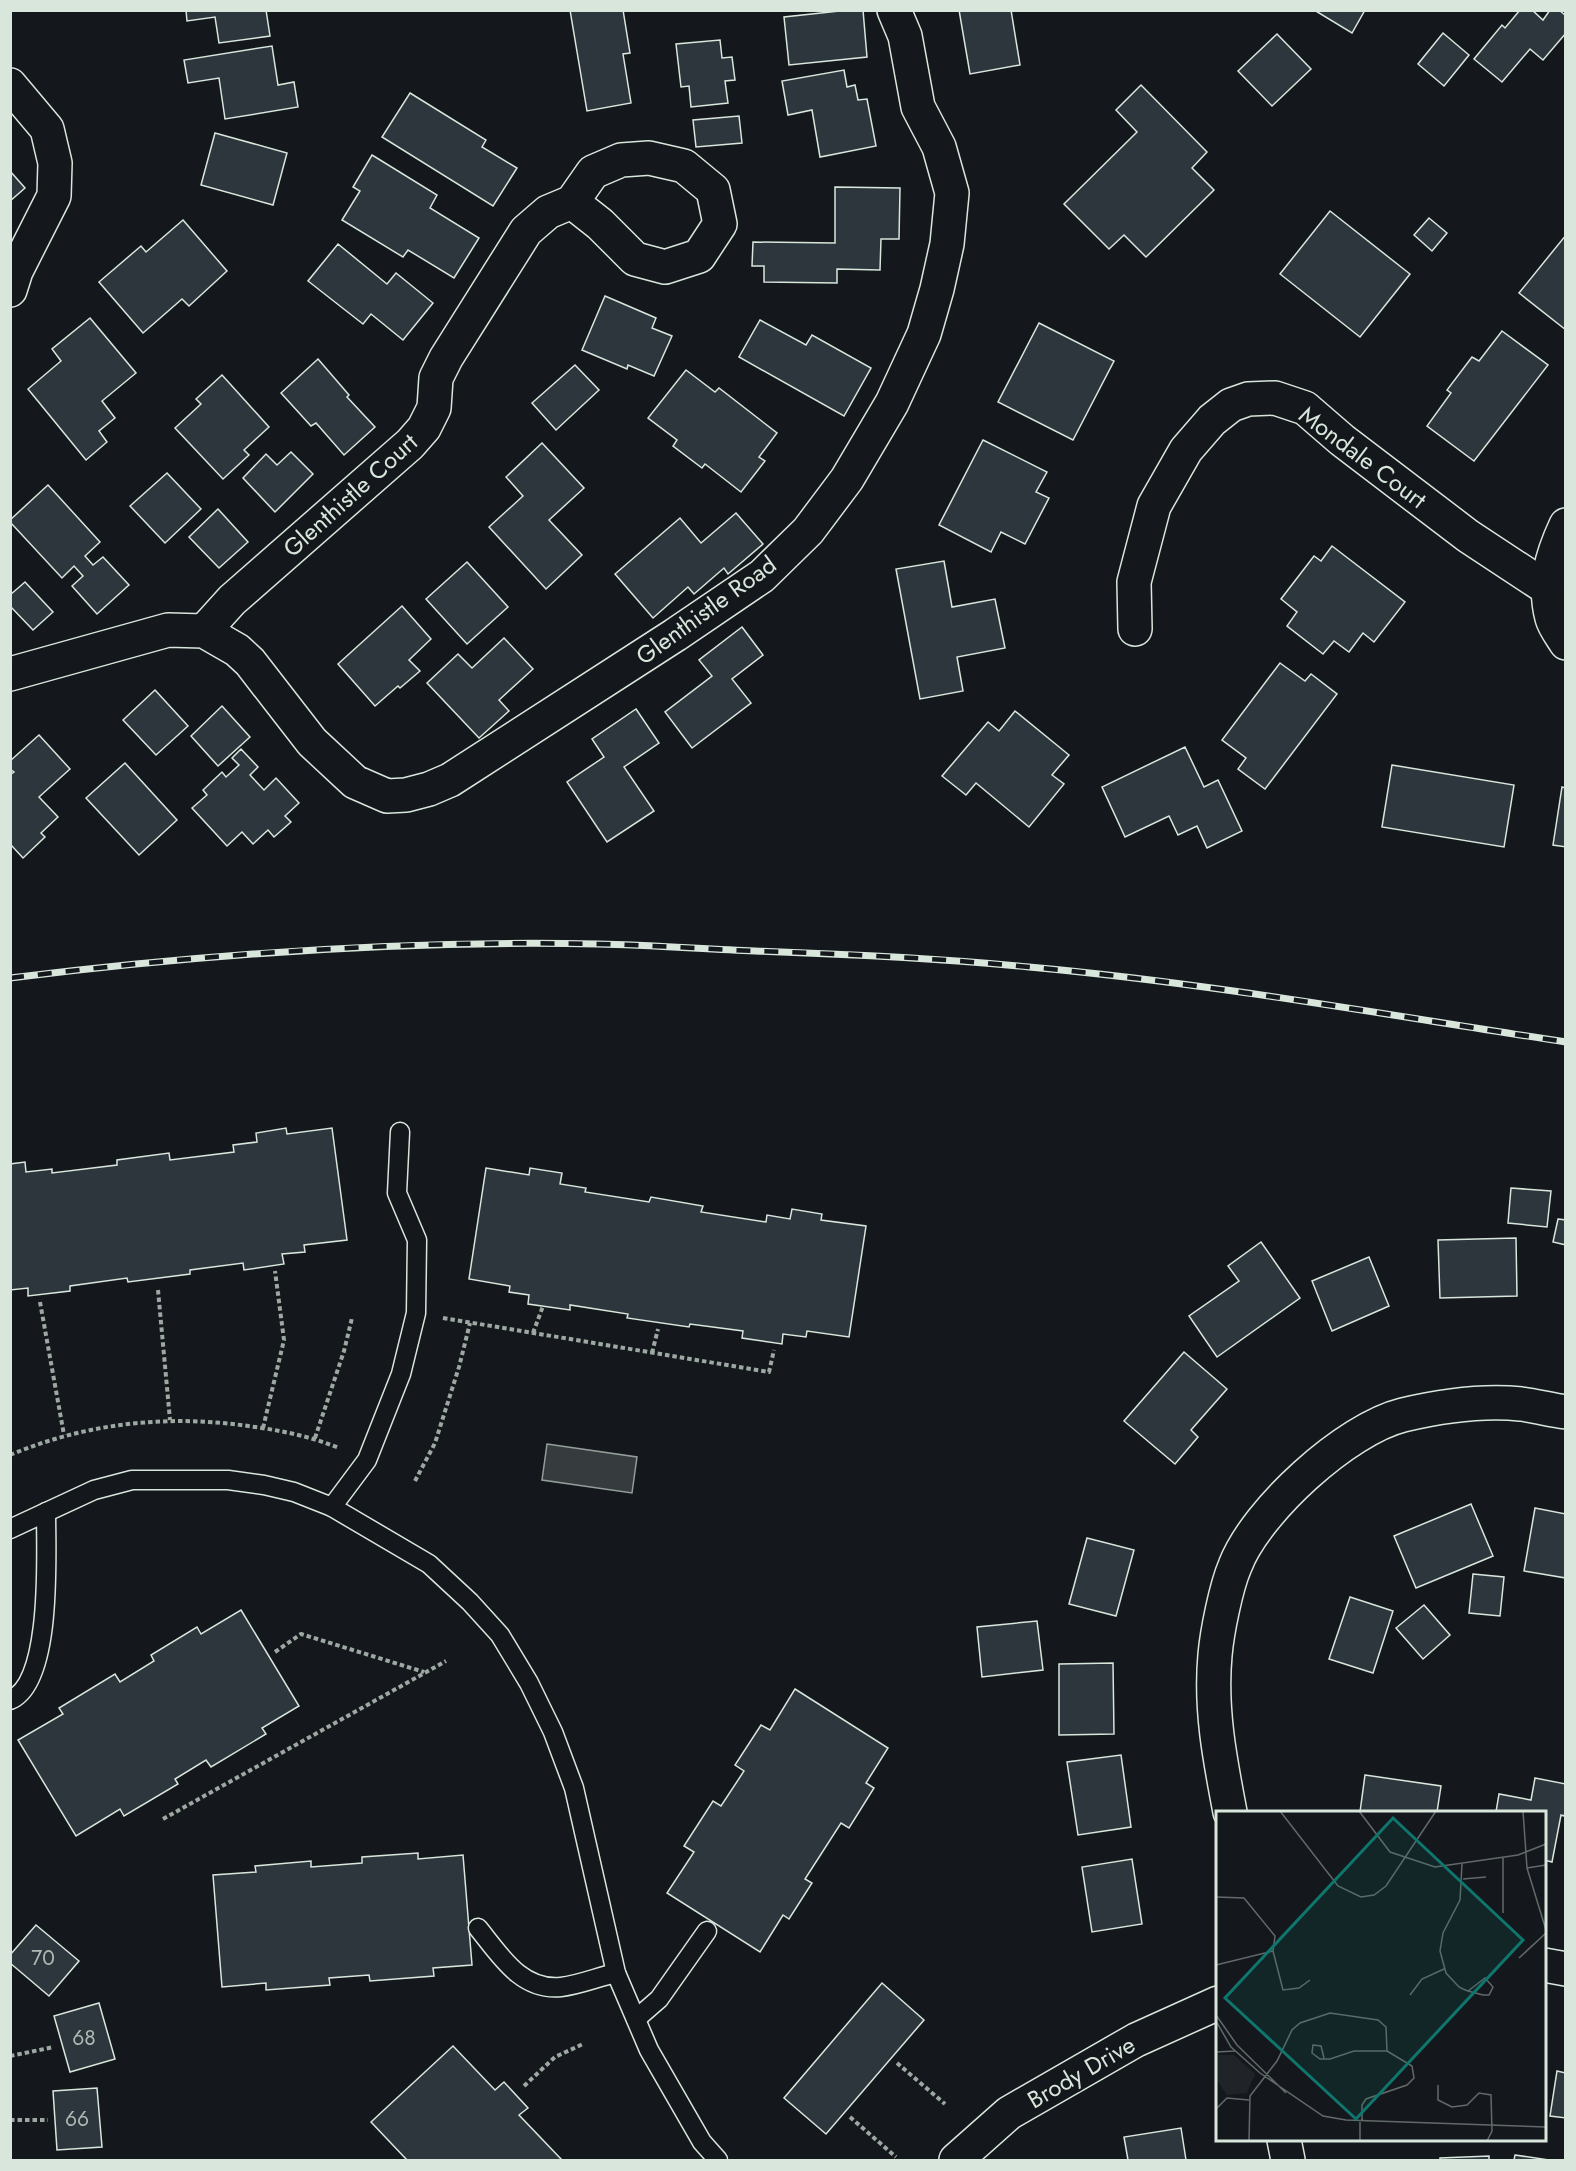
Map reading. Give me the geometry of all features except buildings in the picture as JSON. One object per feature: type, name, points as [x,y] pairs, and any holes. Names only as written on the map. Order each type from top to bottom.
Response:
[{"type":"street","name":"Glenthistle Road","points":[[204,631],[237,650],[250,662],[312,742],[355,782],[387,796],[406,795],[450,780],[762,576],[808,531],[847,478],[892,403],[924,334],[937,289],[947,244],[952,192],[939,147],[918,107],[905,36],[894,10]]},
{"type":"street","points":[[10,85],[47,129],[55,163],[54,196],[16,271],[10,290]]},
{"type":"street","name":"Glenthistle Court","points":[[204,631],[232,600],[410,444],[424,428],[434,408],[436,378],[446,358],[526,231],[548,212],[572,202]]},
{"type":"street","name":"Mondale Court","points":[[1135,629],[1134,582],[1154,506],[1186,450],[1212,420],[1231,405],[1248,399],[1275,398],[1305,408],[1342,440],[1468,536],[1547,588]]},
{"type":"street","points":[[1566,525],[1549,567],[1547,588],[1552,619],[1566,643]]},
{"type":"street","points":[[10,674],[168,630],[204,631]]},
{"type":"street","points":[[1230,1811],[1216,1736],[1212,1692],[1215,1652],[1235,1565],[1249,1538],[1266,1517],[1307,1474],[1359,1433],[1401,1415],[1463,1404],[1520,1404],[1566,1412]]},
{"type":"street","points":[[1546,1965],[1566,1969]]},
{"type":"street","name":"Brody Drive","points":[[956,2160],[1009,2112],[1136,2040],[1216,2004]]},
{"type":"street","points":[[1284,2141],[1288,2160]]},
{"type":"lane","points":[[332,1507],[367,1460],[401,1374],[416,1313],[417,1240],[397,1192],[400,1132]]},
{"type":"lane","points":[[10,1529],[94,1490],[132,1480],[237,1481],[294,1492],[332,1507],[429,1564],[470,1602],[500,1635],[553,1732],[574,1788],[616,1973],[649,2050],[702,2142],[718,2160]]},
{"type":"lane","points":[[10,1700],[18,1697],[37,1666],[45,1617],[46,1512]]},
{"type":"lane","points":[[478,1928],[512,1971],[536,1986],[561,1987],[616,1973]]},
{"type":"lane","points":[[636,2019],[659,1999],[707,1931]]},
{"type":"path","points":[[263,1428],[284,1340],[275,1270]]},
{"type":"path","points":[[158,1290],[170,1420]]},
{"type":"path","points":[[40,1302],[64,1435]]},
{"type":"path","points":[[533,1333],[543,1306]]},
{"type":"path","points":[[416,1313],[769,1372],[774,1350]]},
{"type":"path","points":[[315,1438],[344,1351],[352,1318]]},
{"type":"path","points":[[415,1481],[435,1443],[470,1323]]},
{"type":"path","points":[[652,1353],[658,1329]]},
{"type":"path","points":[[10,1455],[64,1435],[134,1422],[170,1420],[226,1422],[263,1428],[315,1438],[342,1449]]},
{"type":"path","points":[[275,1652],[301,1634],[425,1672]]},
{"type":"path","points":[[163,1819],[446,1661]]},
{"type":"path","points":[[524,2086],[555,2057],[582,2044]]},
{"type":"path","points":[[10,2056],[54,2047]]},
{"type":"path","points":[[897,2063],[945,2104]]},
{"type":"path","points":[[850,2117],[896,2157]]},
{"type":"path","points":[[10,2120],[48,2120]]},
{"type":"shaded area","points":[[547,1444],[637,1457],[632,1493],[542,1480]]},
{"type":"railway","points":[[10,978],[83,969],[304,950],[451,944],[637,945],[926,959],[1096,974],[1298,1000],[1566,1042]]}]
